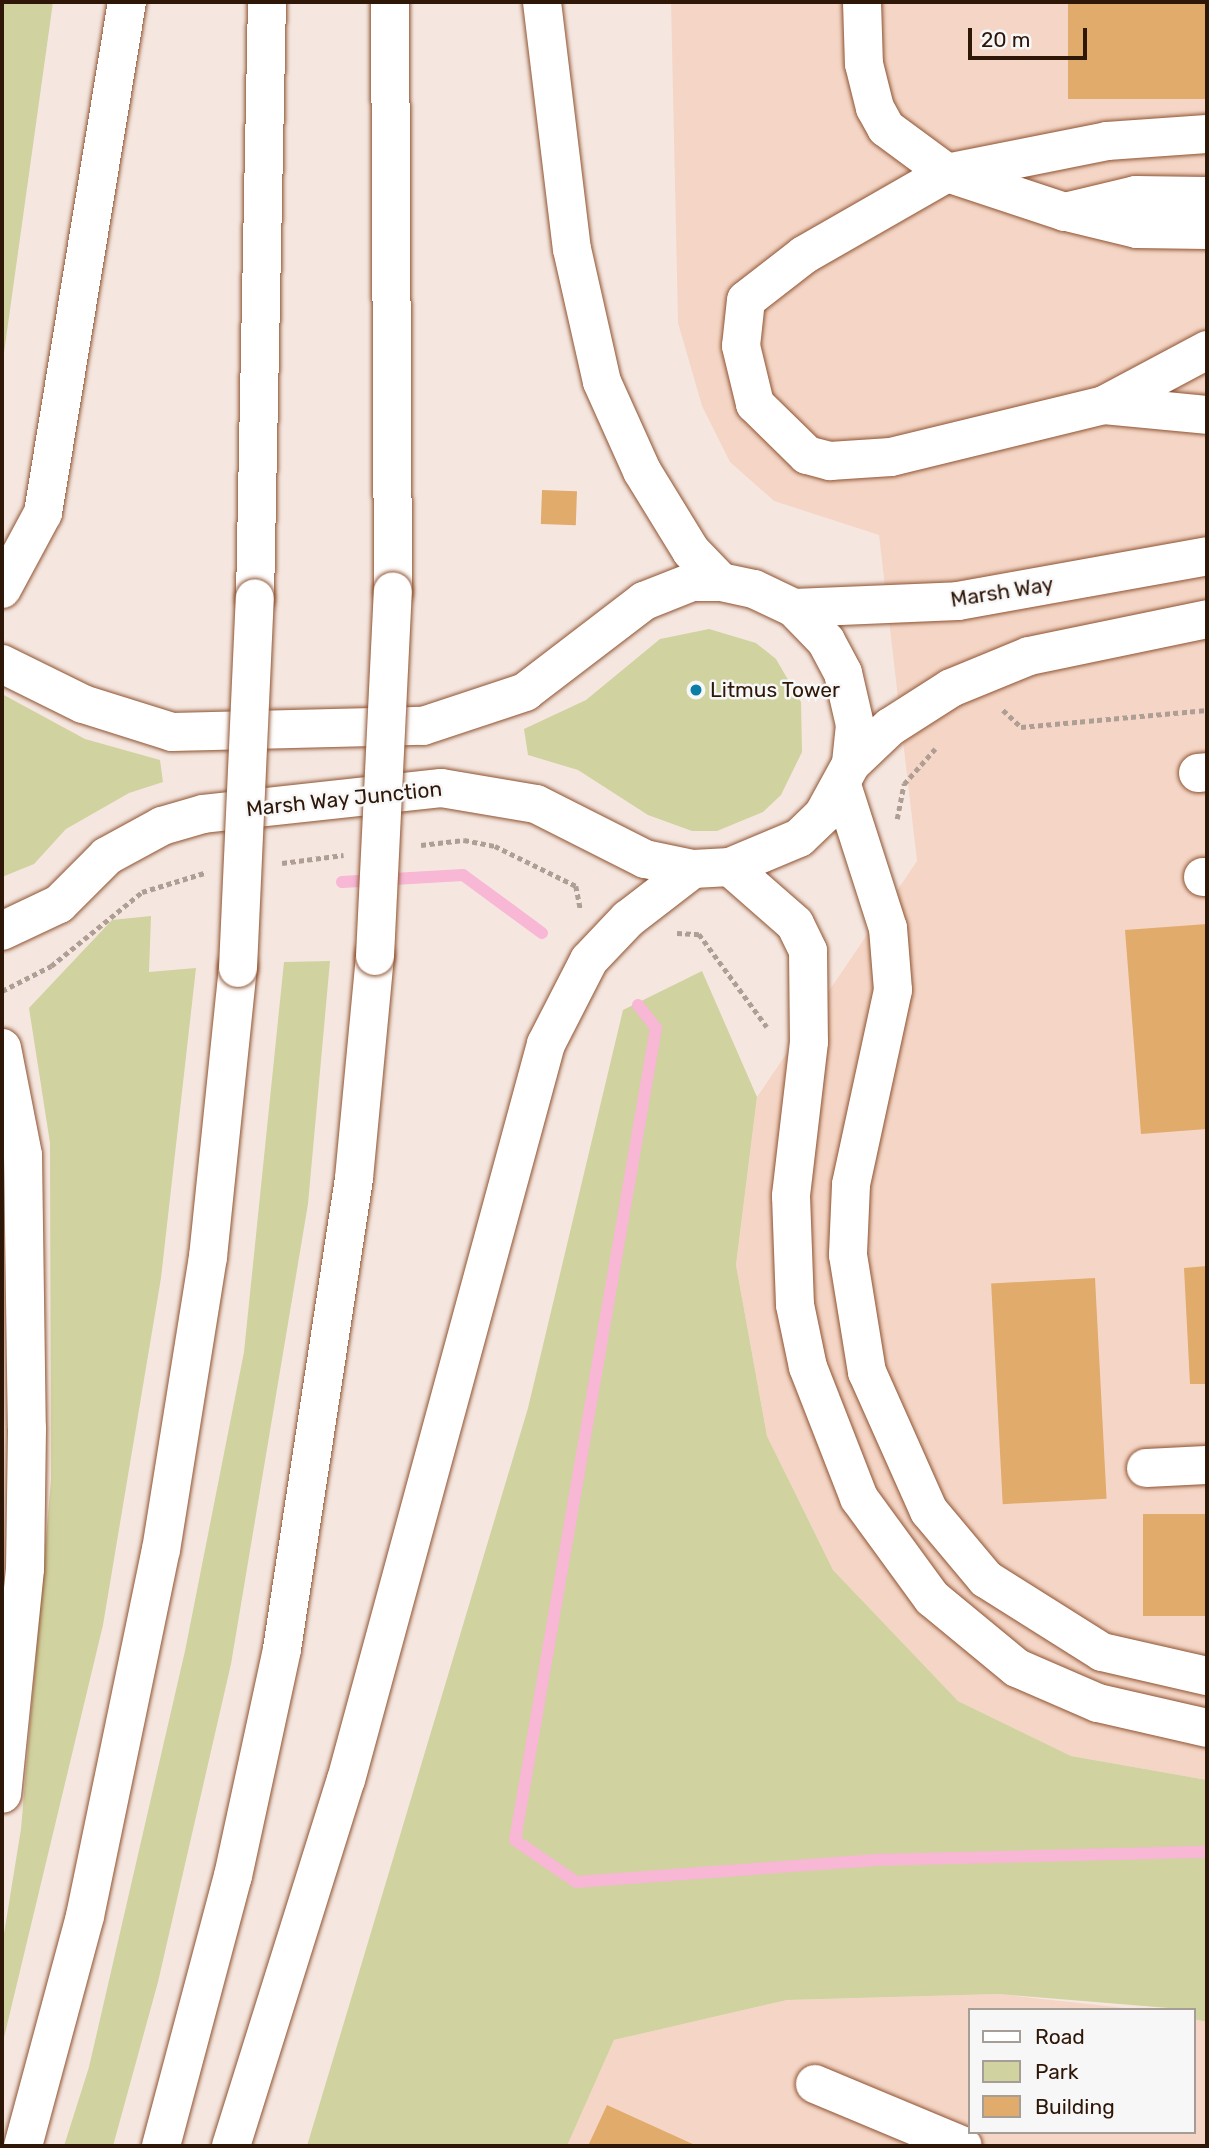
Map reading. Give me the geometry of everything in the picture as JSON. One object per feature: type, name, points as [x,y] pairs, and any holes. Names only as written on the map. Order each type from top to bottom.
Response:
[{"type":"main road","points":[[2,589],[43,513],[127,2]]},
{"type":"main road","points":[[23,2146],[85,1916],[161,1550],[208,1257],[238,968],[255,598],[267,2]]},
{"type":"main road","points":[[161,2146],[233,1876],[282,1649],[346,1233],[375,956],[393,590],[390,2]]},
{"type":"main road","points":[[542,2],[572,248],[602,382],[642,471],[691,551],[721,582]]},
{"type":"main road","points":[[862,2],[875,108],[903,143],[947,173],[1065,212],[1136,195],[1206,222]]},
{"type":"main road","points":[[1207,134],[1107,141],[947,173],[804,255],[746,300],[741,346],[755,404],[807,455],[830,461],[891,457],[1104,405],[1207,373]]},
{"type":"main road","points":[[1104,405],[1207,350]]},
{"type":"main road","points":[[1104,405],[1207,396]]},
{"type":"main road","points":[[1104,405],[1207,415]]},
{"type":"main road","name":"Marsh Way","points":[[794,608],[958,601],[1207,555]]},
{"type":"main road","points":[[2,664],[83,704],[172,732],[423,726],[526,692],[626,611],[692,582],[721,582],[754,589],[794,608],[826,642],[843,673],[855,725],[847,774],[871,862],[893,979],[851,1185],[848,1255],[867,1372],[929,1511],[986,1578],[1101,1653],[1207,1676]]},
{"type":"main road","points":[[231,2146],[321,1866],[546,1044],[589,960],[628,919],[712,868],[799,838],[847,774],[890,727],[941,694],[1029,656],[1207,619]]},
{"type":"main road","name":"Marsh Way Junction","points":[[2,931],[59,904],[107,856],[162,826],[203,814],[441,788],[536,804],[645,859],[712,868]]},
{"type":"main road","points":[[712,868],[795,924],[808,951],[810,1029],[791,1196],[795,1305],[808,1367],[859,1498],[932,1598],[1017,1668],[1098,1703],[1207,1728]]},
{"type":"main road","points":[[2,1048],[23,1155],[27,1428],[25,1569],[2,1794]]},
{"type":"main road","points":[[1146,1468],[1207,1465]]},
{"type":"main road","points":[[815,2084],[963,2146]]},
{"type":"path","points":[[989,710],[1013,698]]},
{"type":"path","points":[[1000,704],[1008,720],[1021,727],[1207,710]]},
{"type":"path","points":[[898,828],[904,784],[946,737]]},
{"type":"path","points":[[662,937],[699,934],[770,1031]]},
{"type":"path","points":[[2,991],[21,983]]},
{"type":"shaded area","points":[[671,2],[1207,2],[1207,1780],[1071,1756],[958,1701],[833,1570],[767,1436],[736,1265],[757,1097],[917,861],[879,535],[774,501],[730,462],[702,406],[678,323]]},
{"type":"shaded area","points":[[998,1994],[1125,2008],[968,2008],[968,2134],[1195,2134],[1195,2019],[1207,2022],[1207,2146],[567,2146],[614,2040],[787,2000]]},
{"type":"green space","points":[[2,2],[53,2],[2,367]]},
{"type":"green space","points":[[709,629],[756,643],[776,659],[801,702],[802,752],[781,795],[763,812],[717,831],[692,831],[648,815],[578,770],[528,755],[524,729],[586,700],[660,639]]},
{"type":"green space","points":[[2,694],[85,739],[160,760],[163,782],[129,793],[66,829],[34,864],[2,877]]},
{"type":"green space","points":[[151,916],[149,972],[196,968],[161,1278],[103,1625],[2,2046],[2,1946],[21,1829],[51,1480],[50,1143],[29,1008],[112,920]]},
{"type":"green space","points":[[330,961],[308,1204],[231,1664],[158,1982],[113,2146],[64,2146],[89,2067],[185,1651],[244,1352],[284,962]]},
{"type":"green space","points":[[702,971],[757,1097],[736,1265],[767,1436],[833,1570],[958,1701],[1071,1756],[1207,1780],[1207,2022],[1195,2019],[1195,2008],[998,1994],[787,2000],[614,2040],[567,2146],[307,2146],[528,1408],[623,1010]]},
{"type":"building","points":[[1068,2],[1207,2],[1207,99],[1068,99]]},
{"type":"building","points":[[542,490],[577,491],[576,525],[541,524]]},
{"type":"building","points":[[1207,924],[1207,1129],[1141,1134],[1125,930]]},
{"type":"building","points":[[1207,1266],[1207,1384],[1190,1384],[1184,1268]]},
{"type":"building","points":[[1095,1278],[1107,1499],[1003,1504],[991,1283]]},
{"type":"building","points":[[1143,1514],[1207,1514],[1207,1616],[1143,1616]]},
{"type":"building","points":[[607,2105],[697,2146],[588,2146]]},
{"type":"waterway","points":[[342,882],[463,875],[542,933]]},
{"type":"waterway","points":[[638,1005],[656,1028],[515,1840],[576,1882],[873,1860],[1207,1852]]},
{"type":"place","name":"Litmus Tower","points":[[696,690]]}]
